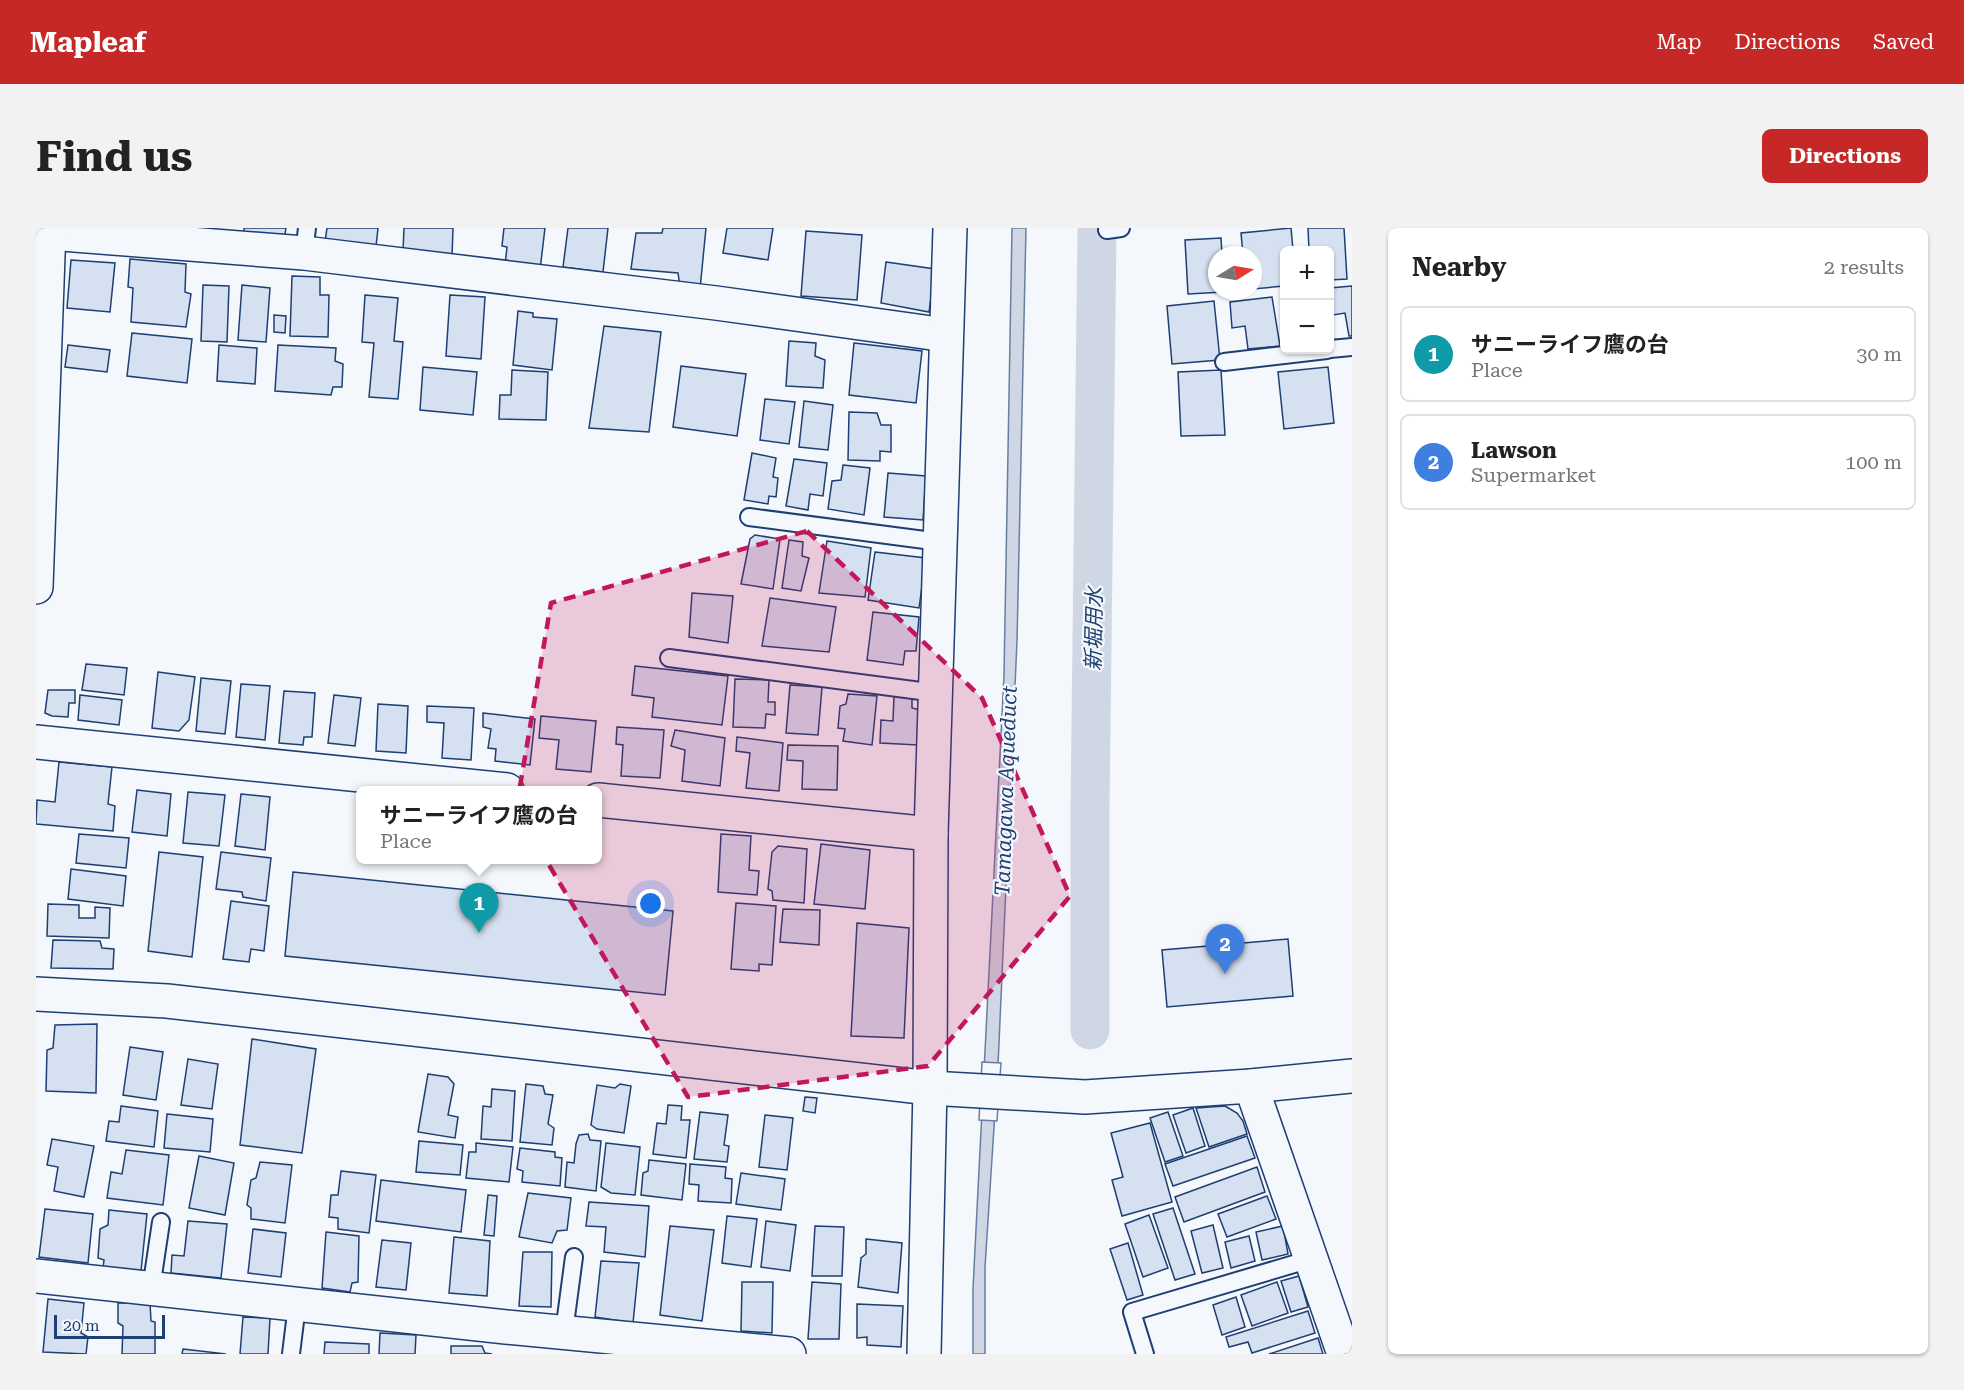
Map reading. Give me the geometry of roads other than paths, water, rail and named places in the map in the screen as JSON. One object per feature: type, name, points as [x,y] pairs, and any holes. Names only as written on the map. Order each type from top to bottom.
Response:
[{"type":"street","points":[[924,1354],[930,1088],[931,834],[950,228]]},
{"type":"street","points":[[36,588],[46,240],[305,240],[716,303],[946,335]]},
{"type":"street","points":[[36,742],[468,786]]},
{"type":"street","points":[[602,801],[931,834]]},
{"type":"street","points":[[36,994],[167,1001],[930,1088],[1028,1095],[1085,1097],[1251,1086],[1352,1076]]},
{"type":"street","points":[[1251,1086],[1344,1354]]},
{"type":"street","points":[[36,1276],[297,1305],[789,1354]]},
{"type":"lane","points":[[1334,348],[1352,347]]},
{"type":"lane","points":[[1224,362],[1288,354]]},
{"type":"lane","points":[[749,517],[940,542]]},
{"type":"lane","points":[[669,658],[936,693]]},
{"type":"lane","points":[[151,1289],[161,1222]]},
{"type":"lane","points":[[564,1332],[574,1257]]},
{"type":"lane","points":[[1145,1354],[1132,1312],[1311,1259]]},
{"type":"lane","points":[[291,1354],[297,1305]]},
{"type":"water","name":"Tamagawa Aqueduct","points":[[1012,228],[1026,228],[1017,641],[998,1065],[985,1267],[985,1354],[973,1354],[973,1289],[1004,675]]},
{"type":"waterway","name":"新堀用水","points":[[1090,1030],[1090,808],[1097,228]]},
{"type":"place","name":"サニーライフ鷹の台","points":[[479,933]]},
{"type":"place","name":"Lawson","points":[[1225,974]]}]
